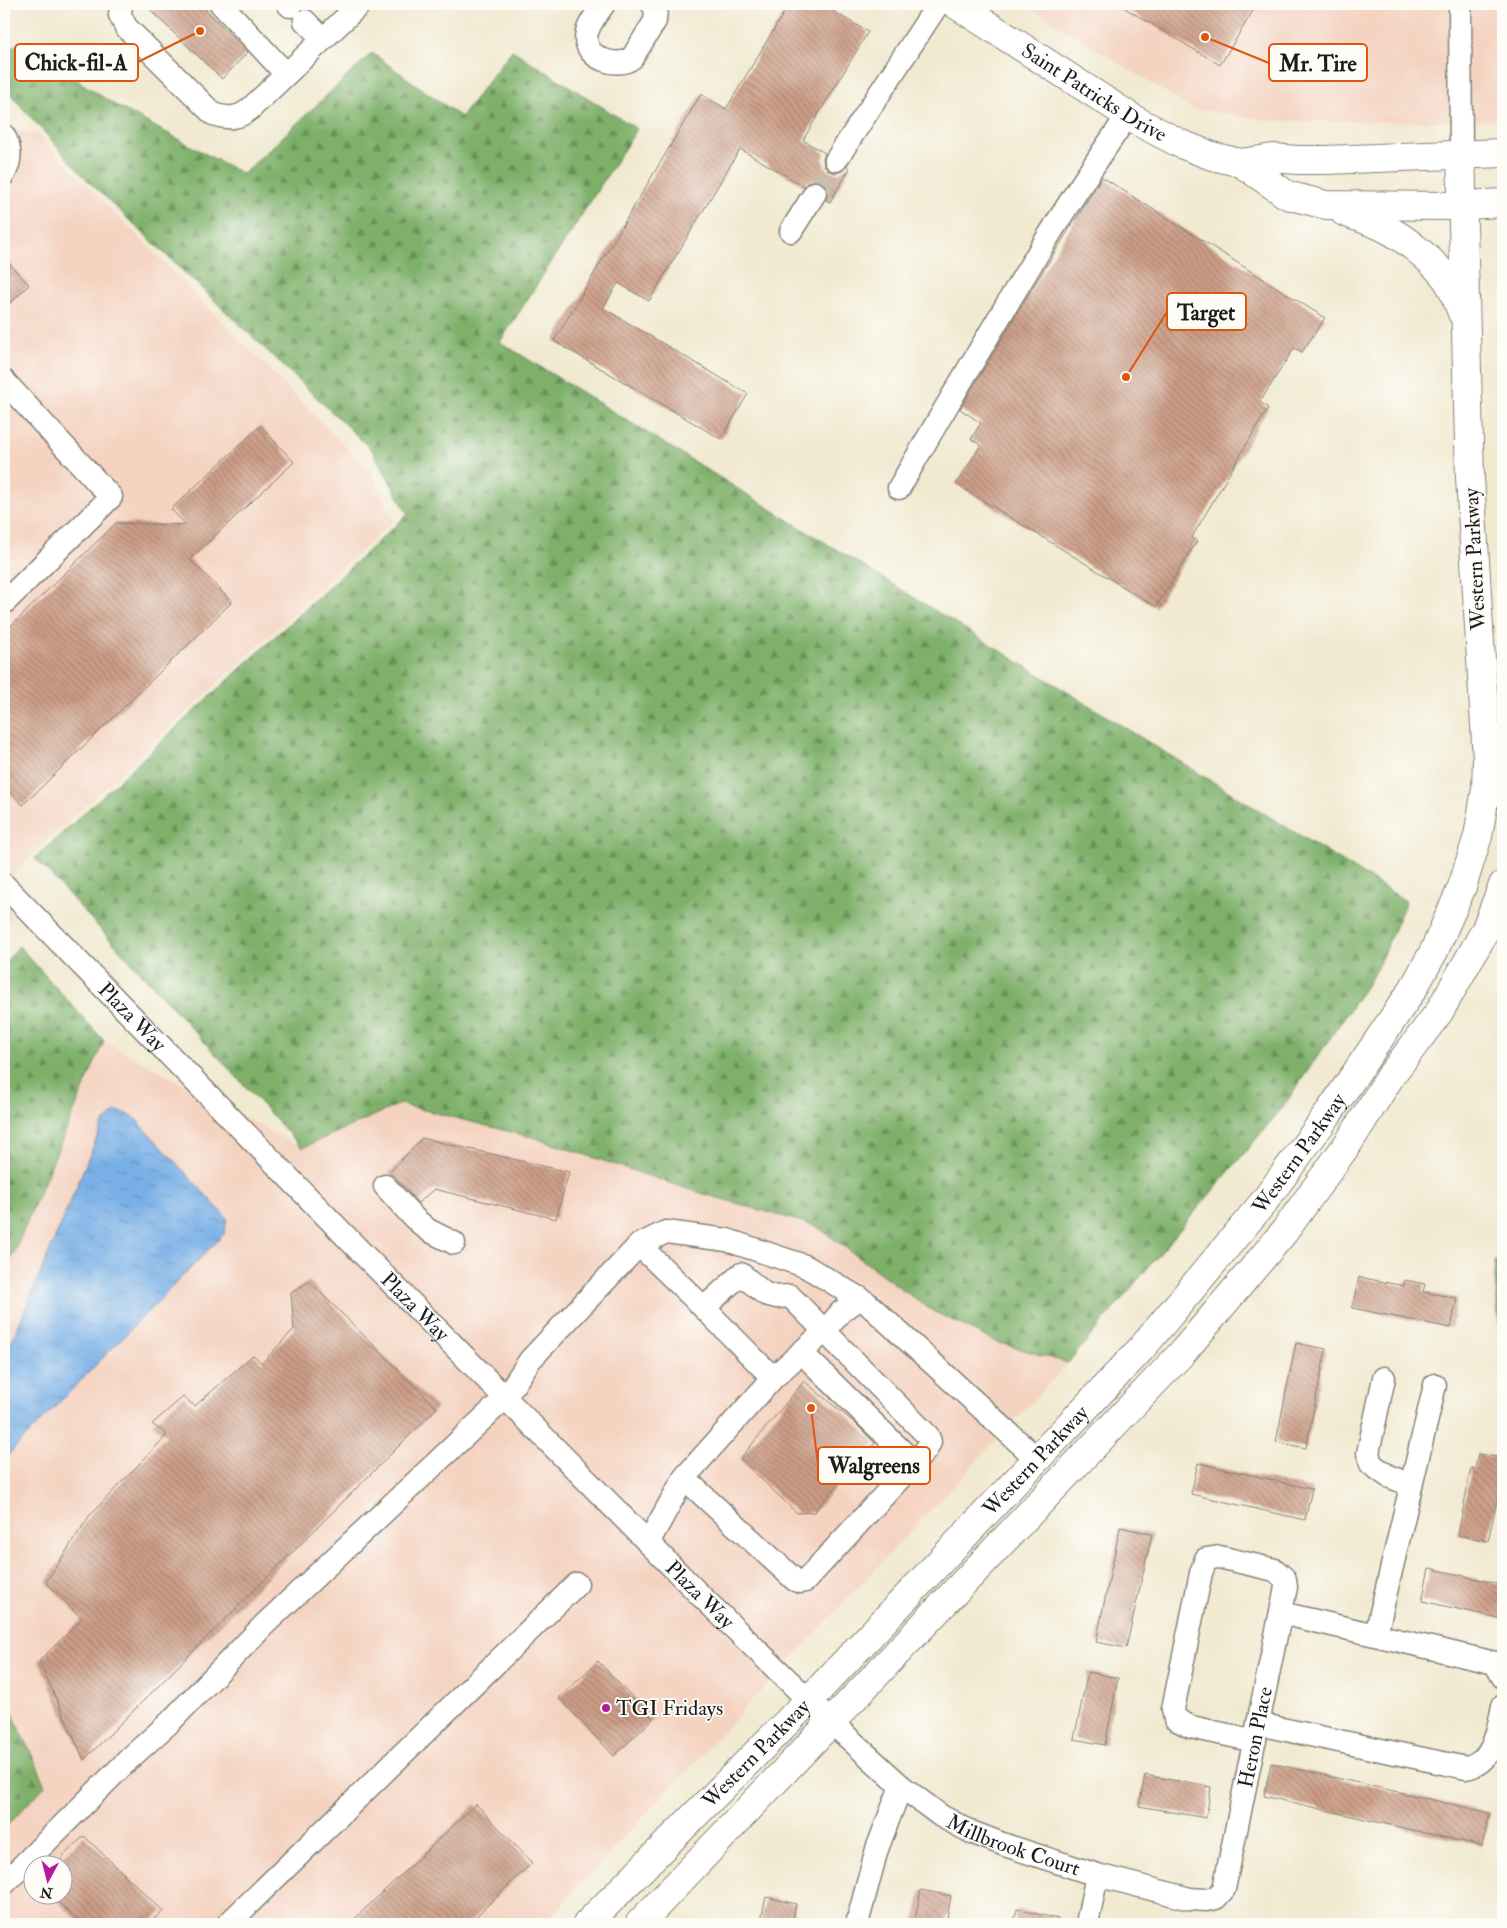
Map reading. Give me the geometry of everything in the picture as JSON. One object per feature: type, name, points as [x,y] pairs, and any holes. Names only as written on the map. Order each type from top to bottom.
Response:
[{"type":"main road","name":"Saint Patricks Drive","points":[[955,4],[1128,115],[1181,144],[1212,156],[1241,163],[1287,195],[1326,206],[1463,206],[1503,203]]},
{"type":"main road","name":"Saint Patricks Drive","points":[[1241,163],[1273,158],[1316,160],[1461,153],[1503,153]]},
{"type":"main road","name":"Western Parkway","points":[[587,1924],[809,1700],[1141,1348],[1233,1241],[1285,1173],[1413,990],[1434,951],[1462,887],[1478,836],[1486,789],[1487,759],[1470,478],[1461,153]]},
{"type":"main road","points":[[1326,206],[1383,227],[1400,236],[1416,249],[1447,280],[1456,295],[1466,326]]},
{"type":"main road","name":"Western Parkway","points":[[639,1924],[1182,1354],[1284,1232],[1349,1142],[1392,1074],[1439,1012],[1485,931],[1503,885]]},
{"type":"street","points":[[121,4],[120,16],[126,28],[213,114],[227,118],[242,115],[360,4]]},
{"type":"street","points":[[221,4],[286,74]]},
{"type":"street","points":[[604,4],[587,32],[587,45],[605,60],[621,63],[627,62],[632,58],[655,21],[656,9],[652,4]]},
{"type":"street","points":[[836,160],[938,4]]},
{"type":"street","points":[[1460,4],[1461,153]]},
{"type":"street","points":[[294,10],[323,39]]},
{"type":"street","points":[[899,488],[1060,216],[1128,115]]},
{"type":"street","points":[[4,174],[9,160],[7,142]]},
{"type":"street","points":[[791,231],[815,193]]},
{"type":"street","points":[[4,381],[111,497],[4,603]]},
{"type":"street","name":"Plaza Way","points":[[4,885],[648,1543],[832,1723]]},
{"type":"street","points":[[385,1186],[414,1218],[428,1230],[454,1243]]},
{"type":"street","points":[[4,1884],[129,1759],[169,1723],[266,1624],[505,1398],[530,1360],[639,1245],[666,1232],[727,1240],[805,1266],[860,1298],[1037,1459]]},
{"type":"street","points":[[639,1245],[773,1378]]},
{"type":"street","points":[[704,1308],[741,1274],[749,1247]]},
{"type":"street","points":[[790,1296],[805,1266]]},
{"type":"street","points":[[684,1478],[795,1580],[800,1582],[805,1581],[811,1576],[930,1444],[928,1436],[790,1296],[777,1297],[765,1294],[741,1274]]},
{"type":"street","points":[[648,1543],[684,1478],[773,1378],[825,1331],[841,1312],[860,1298]]},
{"type":"street","points":[[801,1352],[914,1463]]},
{"type":"street","points":[[1384,1378],[1368,1453],[1369,1458],[1371,1464],[1378,1471],[1411,1485]]},
{"type":"street","points":[[1376,1634],[1435,1384]]},
{"type":"street","name":"Heron Place","points":[[1224,1889],[1286,1587],[1285,1579],[1275,1570],[1219,1557],[1206,1559],[1198,1582],[1173,1709],[1175,1719],[1191,1727],[1256,1732]]},
{"type":"street","points":[[228,1924],[577,1584]]},
{"type":"street","points":[[1281,1612],[1495,1663],[1503,1677]]},
{"type":"street","points":[[1256,1732],[1466,1768],[1476,1766],[1486,1757],[1497,1734],[1503,1706]]},
{"type":"street","name":"Millbrook Court","points":[[832,1723],[901,1786],[941,1816],[970,1832],[1097,1875],[1190,1899],[1206,1900],[1216,1898],[1224,1889]]},
{"type":"street","points":[[857,1924],[877,1849],[901,1786]]},
{"type":"street","points":[[1087,1924],[1097,1875]]},
{"type":"shaded area","points":[[1024,4],[1503,4],[1503,120],[1431,122],[1275,121],[1193,109]]},
{"type":"shaded area","points":[[16,131],[37,134],[371,473],[394,520],[16,870],[6,950],[4,952],[4,143]]},
{"type":"shaded area","points":[[104,1041],[302,1148],[400,1104],[535,1138],[697,1192],[816,1226],[929,1309],[996,1342],[1068,1363],[543,1924],[4,1924],[4,1829],[46,1785],[4,1695],[4,1276]]},
{"type":"green space","points":[[20,43],[115,105],[243,174],[372,53],[461,117],[512,50],[637,129],[500,342],[1406,901],[1376,971],[1283,1107],[1068,1363],[996,1342],[929,1309],[816,1226],[697,1192],[535,1138],[400,1104],[302,1148],[35,858],[408,514],[372,450],[86,179],[4,87],[4,51]]},
{"type":"green space","points":[[19,946],[104,1041],[4,1276],[4,964]]},
{"type":"green space","points":[[1494,1261],[1503,1262],[1503,1383]]},
{"type":"green space","points":[[4,1695],[46,1785],[4,1829]]},
{"type":"water","points":[[117,1111],[133,1116],[227,1218],[224,1234],[4,1459],[4,1360],[103,1123]]},
{"type":"building","points":[[158,4],[200,4],[248,52],[222,79],[151,11]]},
{"type":"building","points":[[789,4],[821,4],[868,32],[803,140],[825,153],[824,165],[829,171],[836,173],[842,171],[847,166],[850,168],[830,202],[826,200],[828,194],[827,187],[822,182],[816,180],[809,181],[804,186],[740,149],[649,301],[618,283],[603,308],[748,394],[721,439],[554,341],[701,94],[726,109]]},
{"type":"building","points":[[1118,4],[1257,4],[1220,65]]},
{"type":"building","points":[[1102,177],[1325,318],[1302,352],[1294,348],[1260,402],[1268,408],[1192,537],[1197,541],[1156,607],[956,484],[981,445],[971,439],[981,423],[960,409]]},
{"type":"building","points":[[4,258],[29,285],[4,309]]},
{"type":"building","points":[[260,426],[294,462],[190,559],[232,602],[23,805],[4,787],[4,633],[116,523],[186,525],[171,509]]},
{"type":"building","points":[[422,1138],[569,1172],[556,1219],[434,1189],[418,1203],[395,1177],[389,1173]]},
{"type":"building","points":[[1359,1277],[1404,1286],[1405,1280],[1425,1284],[1423,1292],[1457,1298],[1451,1328],[1352,1308]]},
{"type":"building","points":[[309,1281],[437,1408],[84,1760],[39,1661],[82,1619],[46,1582],[90,1515],[167,1435],[152,1424],[183,1397],[195,1406],[253,1355],[262,1363],[294,1329],[291,1293]]},
{"type":"building","points":[[1296,1343],[1326,1349],[1306,1448],[1276,1442]]},
{"type":"building","points":[[804,1381],[856,1424],[875,1443],[814,1512],[797,1513],[740,1459]]},
{"type":"building","points":[[1478,1454],[1503,1458],[1503,1474],[1488,1541],[1458,1535],[1471,1468],[1475,1469]]},
{"type":"building","points":[[1198,1463],[1312,1489],[1305,1520],[1191,1494]]},
{"type":"building","points":[[1120,1527],[1152,1534],[1126,1648],[1096,1642]]},
{"type":"building","points":[[1429,1568],[1503,1585],[1503,1619],[1422,1601]]},
{"type":"building","name":"TGI Fridays","points":[[598,1661],[653,1719],[614,1756],[559,1698]]},
{"type":"building","points":[[1088,1672],[1118,1678],[1105,1745],[1074,1739]]},
{"type":"building","points":[[1271,1763],[1490,1813],[1482,1846],[1264,1796]]},
{"type":"building","points":[[1145,1775],[1211,1787],[1206,1818],[1139,1806]]},
{"type":"building","points":[[476,1804],[532,1863],[468,1924],[349,1924]]},
{"type":"building","points":[[84,1836],[163,1911],[148,1924],[82,1924],[62,1906],[72,1906],[72,1856],[63,1856]]},
{"type":"building","points":[[921,1890],[951,1896],[946,1924],[914,1924]]},
{"type":"building","points":[[766,1897],[796,1904],[792,1924],[760,1924]]},
{"type":"building","points":[[1017,1909],[1058,1919],[1057,1924],[1013,1924]]},
{"type":"tunnel","points":[[815,193],[836,160]]},
{"type":"place","name":"Chick-fil-A","points":[[200,31]]},
{"type":"place","name":"Mr. Tire","points":[[1205,37]]},
{"type":"place","name":"Target","points":[[1126,377]]},
{"type":"place","name":"Walgreens","points":[[811,1408]]},
{"type":"place","name":"TGI Fridays","points":[[606,1708]]}]
